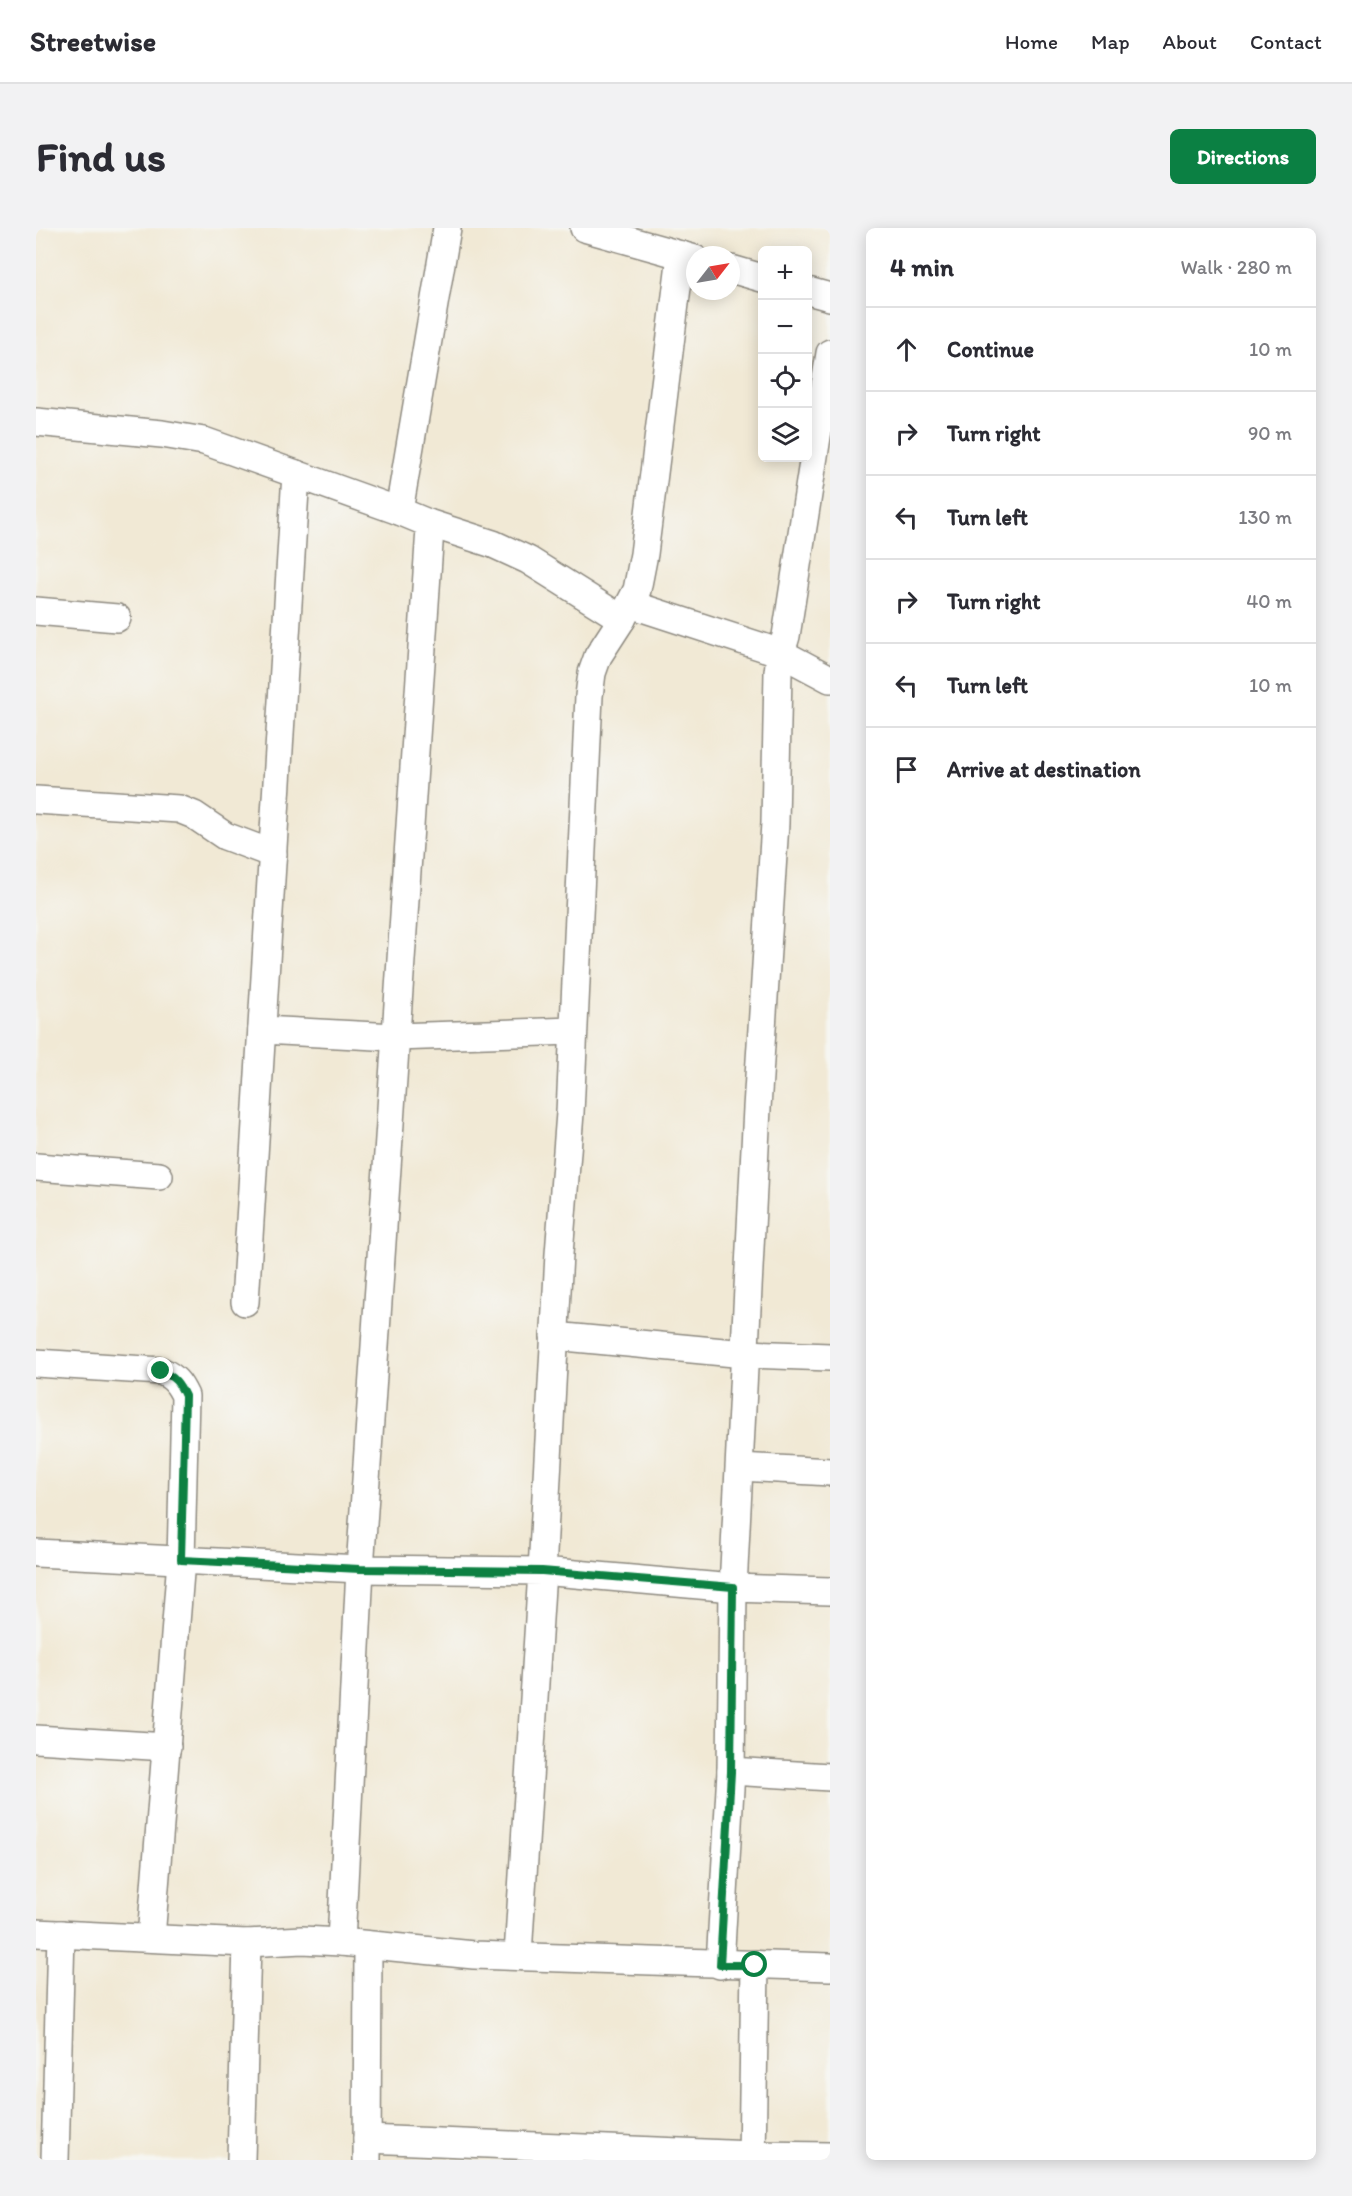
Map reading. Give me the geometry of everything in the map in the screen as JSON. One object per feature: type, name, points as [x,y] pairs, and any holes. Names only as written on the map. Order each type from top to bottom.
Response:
[{"type":"street","points":[[399,511],[447,228]]},
{"type":"street","points":[[584,228],[686,256]]},
{"type":"street","points":[[518,1955],[554,1336],[570,1113],[589,696],[592,673],[598,656],[637,591],[686,270]]},
{"type":"street","points":[[740,272],[758,277]]},
{"type":"street","points":[[812,292],[830,297]]},
{"type":"street","points":[[720,1965],[731,1772],[733,1587],[757,1108],[775,823],[778,672],[786,636],[830,352]]},
{"type":"street","points":[[36,422],[162,434],[204,441],[428,523],[493,544],[626,612],[781,653],[830,679]]},
{"type":"street","points":[[244,1302],[296,474]]},
{"type":"street","points":[[341,1942],[360,1569],[430,529],[428,523]]},
{"type":"street","points":[[36,611],[117,618]]},
{"type":"street","points":[[36,800],[179,809],[194,815],[225,836],[273,854]]},
{"type":"street","points":[[262,1030],[395,1036],[573,1031]]},
{"type":"street","points":[[36,1167],[159,1176]]},
{"type":"street","points":[[554,1336],[746,1354],[830,1358]]},
{"type":"street","points":[[36,1363],[161,1371],[173,1376],[185,1396],[181,1560],[151,1938]]},
{"type":"street","points":[[740,1467],[830,1472]]},
{"type":"street","points":[[36,1553],[360,1569],[542,1571],[733,1587],[830,1591]]},
{"type":"street","points":[[36,1739],[167,1747]]},
{"type":"street","points":[[731,1772],[830,1777]]},
{"type":"street","points":[[55,2160],[49,1934],[248,1942],[302,1940],[474,1955],[830,1967]]},
{"type":"street","points":[[241,2160],[248,1942]]},
{"type":"street","points":[[368,1945],[367,2149],[752,2157],[830,2156]]},
{"type":"street","points":[[752,2157],[755,1965]]},
{"type":"route","points":[[161,1371],[173,1376],[185,1396],[181,1560],[360,1569],[542,1571],[733,1587],[731,1772],[720,1965],[755,1965]]}]
